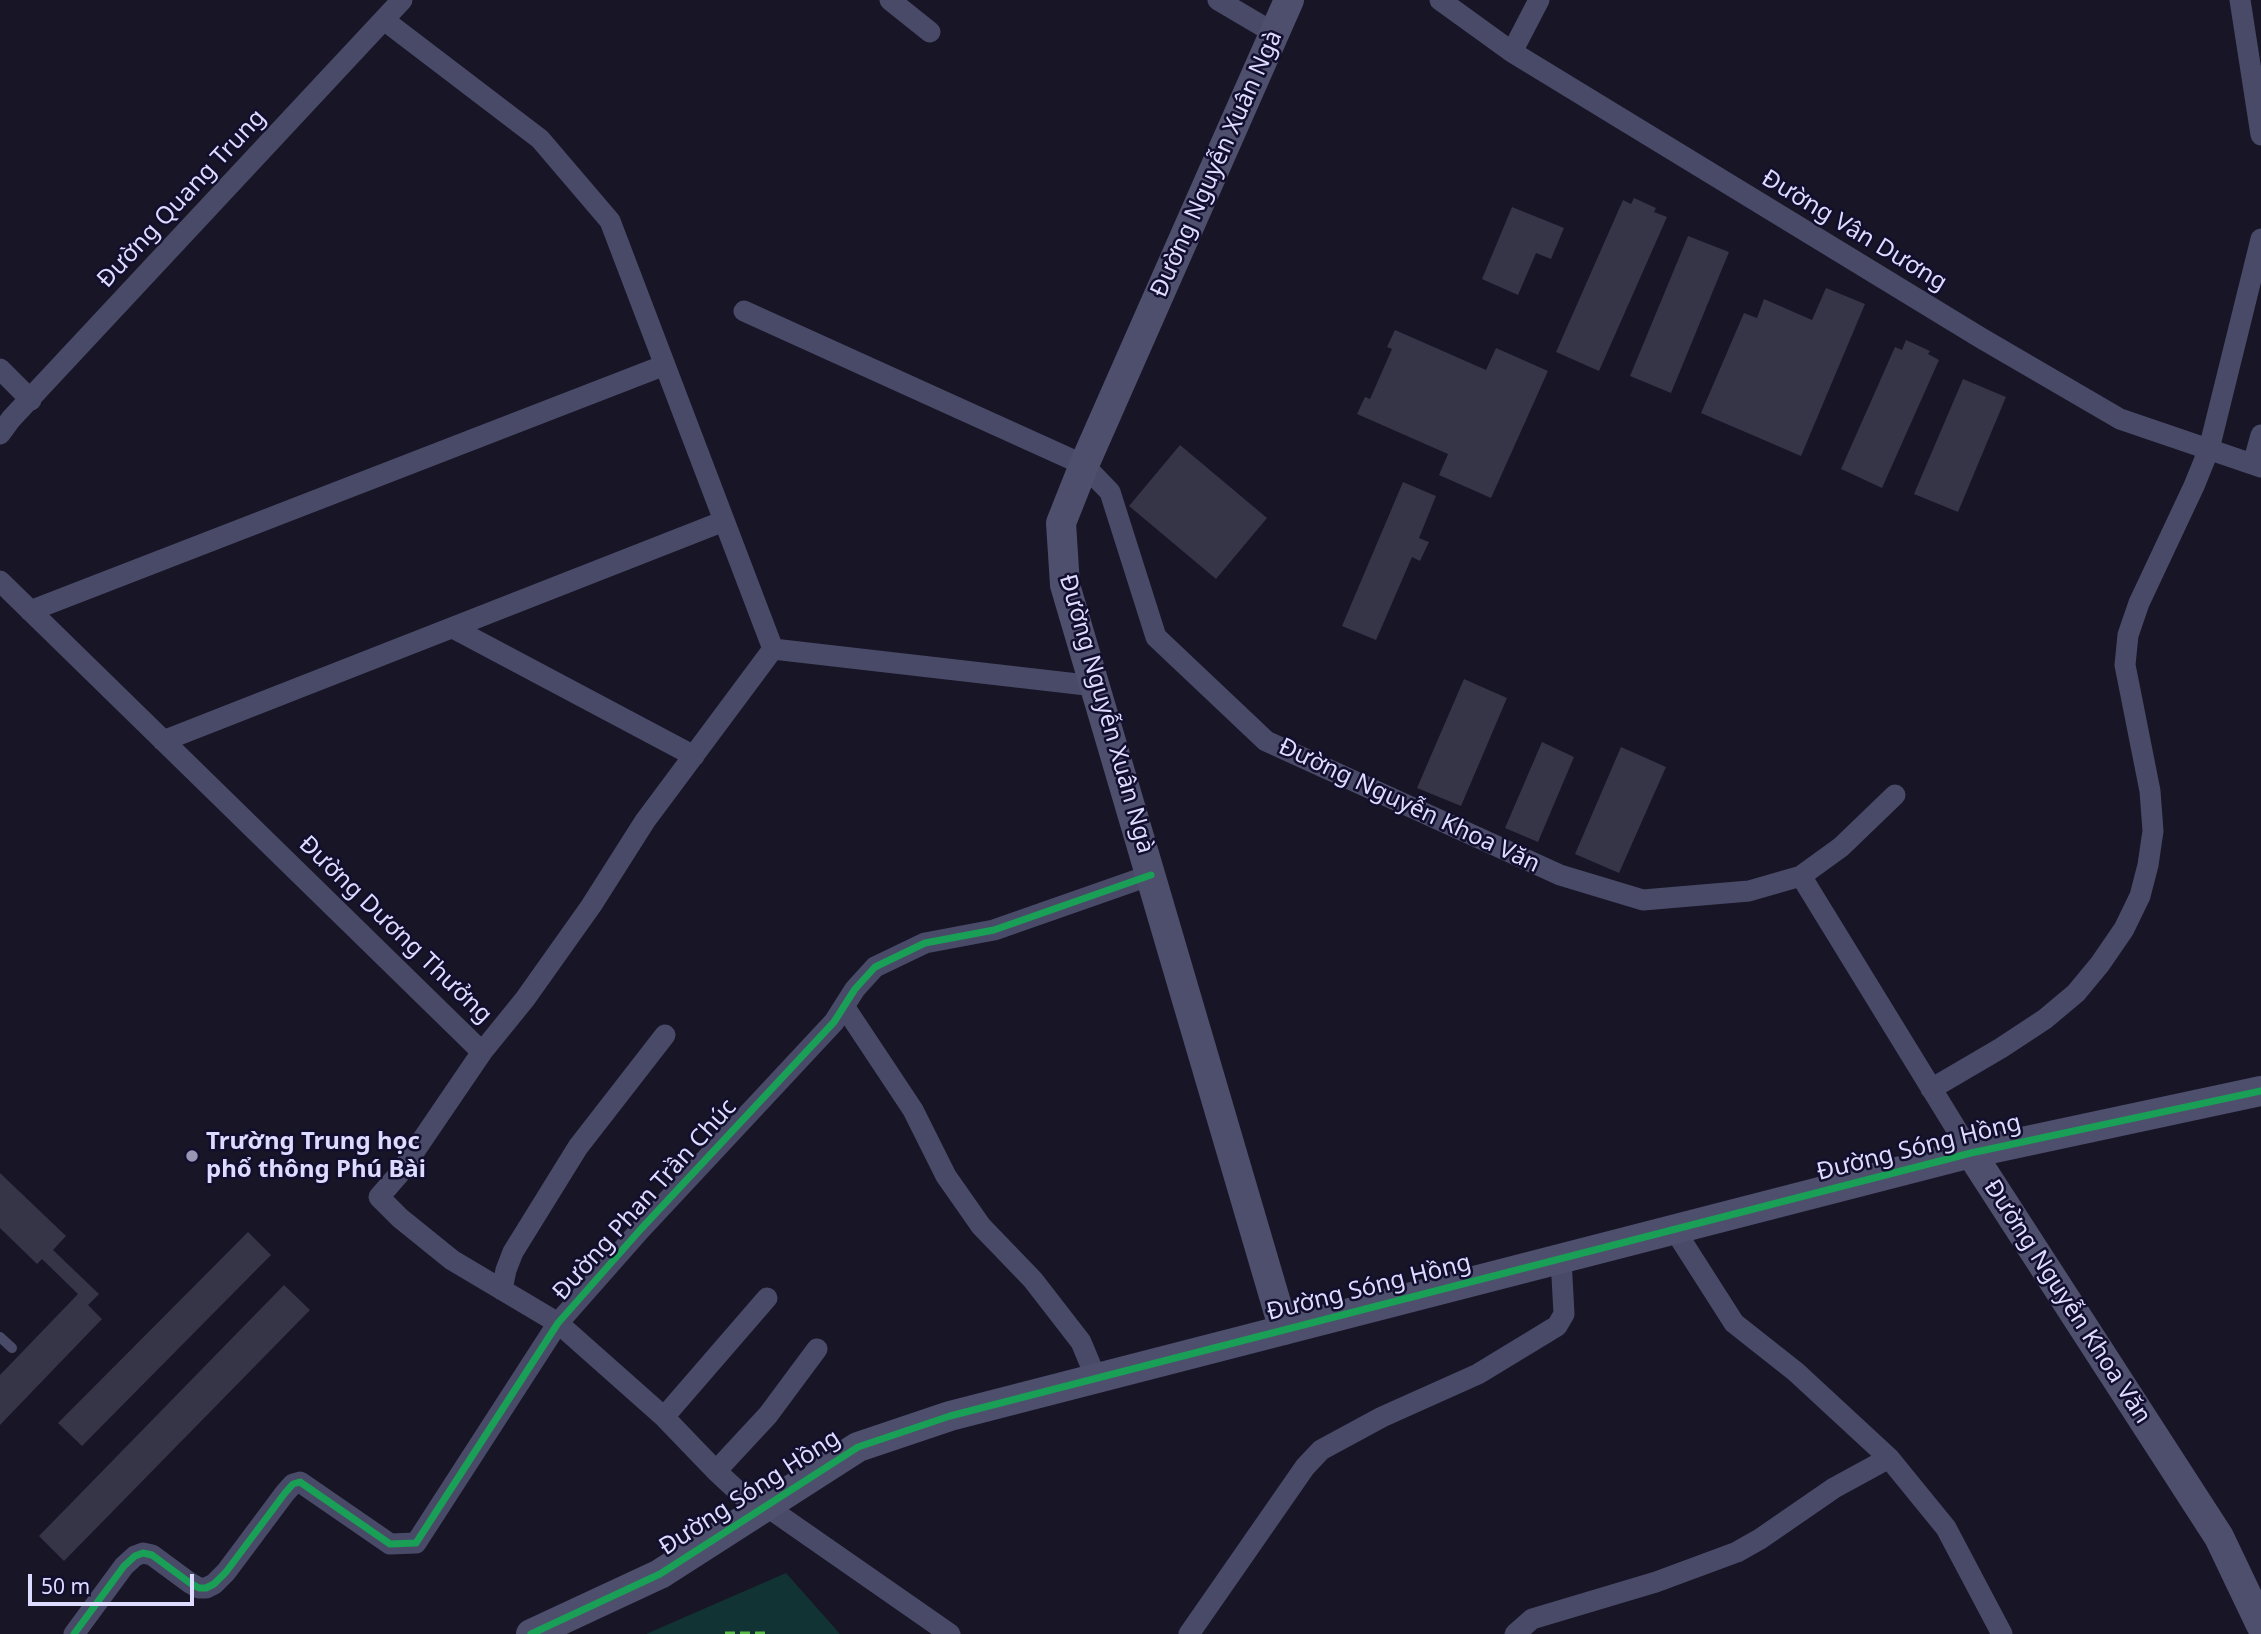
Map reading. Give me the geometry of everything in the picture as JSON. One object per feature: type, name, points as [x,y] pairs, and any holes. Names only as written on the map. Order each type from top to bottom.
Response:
[{"type":"street","name":"Đường Quang Trung","points":[[0,434],[402,0]]},
{"type":"street","points":[[890,0],[930,32]]},
{"type":"street","points":[[1217,0],[1274,33]]},
{"type":"street","name":"Đường Nguyễn Xuân Ngà","points":[[1284,1330],[1065,585],[1061,523],[1289,0]]},
{"type":"street","name":"Đường Vân Dương","points":[[1440,0],[1511,52],[1980,338],[2120,419],[2257,465]]},
{"type":"street","points":[[1511,52],[1539,0]]},
{"type":"street","points":[[2240,0],[2261,135]]},
{"type":"street","points":[[384,20],[540,139],[610,222],[773,649]]},
{"type":"street","points":[[1931,1088],[2001,1048],[2045,1019],[2076,993],[2124,929],[2140,896],[2153,831],[2150,790],[2125,665],[2127,635],[2209,449],[2261,239]]},
{"type":"street","points":[[744,311],[1084,466]]},
{"type":"street","points":[[30,611],[665,365]]},
{"type":"street","points":[[0,369],[31,400]]},
{"type":"street","points":[[2257,465],[2261,435]]},
{"type":"street","name":"Đường Nguyễn Khoa Văn","points":[[1084,466],[1110,492],[1156,637],[1266,741],[1560,875],[1643,900],[1749,891],[1801,876],[1841,848],[1895,795]]},
{"type":"street","points":[[163,741],[724,522]]},
{"type":"street","name":"Đường Dương Thưởng","points":[[0,581],[482,1052],[399,1174],[379,1197],[452,1261],[558,1323],[664,1417],[716,1471],[763,1508],[950,1634]]},
{"type":"street","points":[[453,628],[694,756]]},
{"type":"street","points":[[773,649],[1095,686]]},
{"type":"street","points":[[482,1052],[525,999],[591,906],[645,821],[773,649]]},
{"type":"street","name":"Đường Phan Trần Chúc","points":[[74,1634],[124,1566],[143,1553],[152,1555],[199,1588],[214,1584],[285,1493],[293,1484],[300,1482],[390,1544],[416,1543],[558,1323],[640,1230],[834,1022],[855,989],[875,967],[925,943],[994,930],[1151,875]]},
{"type":"street","name":"Đường Nguyễn Khoa Văn","points":[[1801,876],[1971,1153],[2219,1537],[2261,1625]]},
{"type":"street","points":[[845,1006],[914,1110],[946,1176],[981,1226],[1033,1280],[1081,1342],[1096,1378]]},
{"type":"street","points":[[502,1290],[513,1252],[578,1147],[665,1035]]},
{"type":"street","name":"Đường Sóng Hồng","points":[[531,1634],[660,1574],[858,1447],[950,1416],[1971,1153],[2261,1091]]},
{"type":"street","points":[[1674,1229],[1734,1323],[1796,1372],[1889,1458],[1946,1528],[2002,1634]]},
{"type":"street","points":[[1189,1634],[1305,1467],[1321,1450],[1381,1417],[1478,1374],[1556,1326],[1564,1314],[1561,1259]]},
{"type":"street","points":[[664,1417],[767,1298]]},
{"type":"street","points":[[716,1471],[768,1415],[817,1349]]},
{"type":"street","points":[[1515,1634],[1532,1619],[1693,1570],[1737,1552],[1834,1488],[1889,1458]]},
{"type":"lane","points":[[0,1337],[12,1348]]},
{"type":"green space","points":[[786,1573],[840,1634],[646,1634]]},
{"type":"building","points":[[1634,198],[1656,208],[1654,212],[1667,217],[1599,371],[1556,352],[1623,200],[1631,204]]},
{"type":"building","points":[[1512,207],[1564,228],[1551,259],[1536,253],[1518,295],[1482,279]]},
{"type":"building","points":[[1688,236],[1729,252],[1671,393],[1630,376]]},
{"type":"building","points":[[1826,288],[1865,304],[1801,456],[1701,413],[1744,313],[1757,318],[1764,299],[1812,320]]},
{"type":"building","points":[[1395,330],[1486,370],[1496,348],[1548,371],[1491,498],[1439,475],[1448,454],[1357,414],[1365,397],[1370,399],[1392,349],[1387,347]]},
{"type":"building","points":[[1906,340],[1930,351],[1928,354],[1939,360],[1882,488],[1841,469],[1895,347],[1902,350]]},
{"type":"building","points":[[1963,379],[2006,397],[1958,512],[1914,494]]},
{"type":"building","points":[[1180,445],[1267,518],[1216,579],[1129,506]]},
{"type":"building","points":[[1403,482],[1436,496],[1419,538],[1429,542],[1420,561],[1412,557],[1376,640],[1342,626]]},
{"type":"building","points":[[1464,679],[1507,698],[1461,806],[1417,788]]},
{"type":"building","points":[[1542,742],[1574,757],[1538,842],[1505,828]]},
{"type":"building","points":[[1621,747],[1666,767],[1619,873],[1575,854]]},
{"type":"building","points":[[0,1173],[66,1236],[53,1250],[99,1294],[88,1305],[102,1319],[0,1425],[0,1375],[78,1294],[42,1259],[37,1264],[0,1228]]},
{"type":"building","points":[[248,1232],[271,1255],[82,1446],[58,1423]]},
{"type":"building","points":[[284,1285],[310,1310],[64,1561],[39,1536]]},
{"type":"marked path","points":[[725,1634],[766,1634]]},
{"type":"cycle path","points":[[74,1634],[124,1566],[143,1553],[152,1555],[199,1588],[214,1584],[285,1493],[293,1484],[300,1482],[390,1544],[416,1543],[558,1323],[640,1230],[834,1022],[855,989],[875,967],[925,943],[994,930],[1151,875]]},
{"type":"cycle path","points":[[531,1634],[660,1574],[858,1447],[950,1416],[1971,1153],[2261,1091]]},
{"type":"place","name":"Trường Trung học phổ thông Phú Bài","points":[[192,1156]]}]
